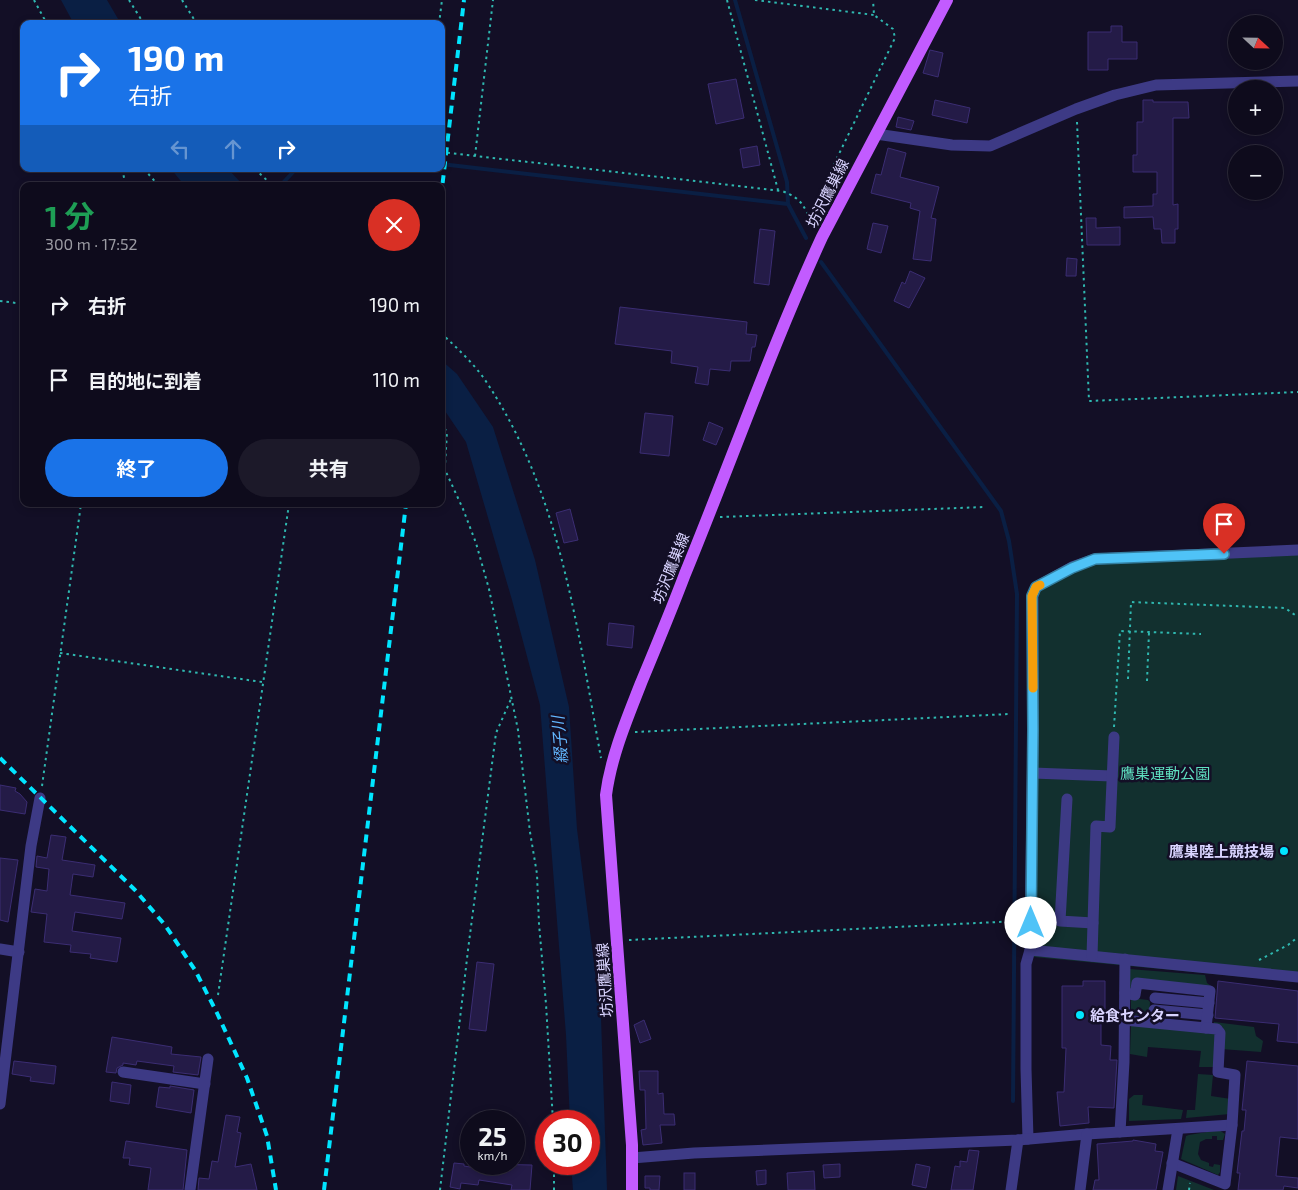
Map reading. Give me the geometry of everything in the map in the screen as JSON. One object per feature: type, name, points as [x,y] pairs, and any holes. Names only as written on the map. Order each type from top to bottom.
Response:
[{"type":"main road","name":"坊沢鷹巣線","points":[[632,1190],[632,1158],[606,795],[608,777],[621,733],[771,354],[822,238],[947,0]]},
{"type":"street","points":[[876,134],[952,145],[990,146],[1076,109],[1115,95],[1156,85],[1298,81]]},
{"type":"street","points":[[1011,1190],[1023,1140],[1026,1069],[1026,964],[1030,950],[1031,923],[1032,596],[1036,587],[1072,568],[1095,559],[1298,550]]},
{"type":"street","points":[[1092,956],[1096,826],[1110,827],[1114,736]]},
{"type":"street","points":[[1032,773],[1112,776]]},
{"type":"street","points":[[0,1104],[31,846],[40,798]]},
{"type":"street","points":[[1067,799],[1060,921],[1093,923]]},
{"type":"street","points":[[0,949],[19,952]]},
{"type":"street","points":[[1030,950],[1298,976]]},
{"type":"street","points":[[1120,1132],[1125,960]]},
{"type":"street","points":[[1125,993],[1135,995],[1137,983],[1210,991],[1206,1028]]},
{"type":"street","points":[[1152,1022],[1156,985]]},
{"type":"street","points":[[1154,1004],[1209,1003]]},
{"type":"street","points":[[1154,1004],[1208,1015]]},
{"type":"street","points":[[1124,1020],[1217,1029],[1220,1033],[1218,1072],[1235,1074],[1232,1125],[1224,1187],[1172,1163]]},
{"type":"street","points":[[190,1190],[208,1058]]},
{"type":"street","points":[[123,1072],[205,1084]]},
{"type":"street","points":[[632,1158],[694,1153],[1023,1140],[1232,1125]]},
{"type":"street","points":[[1168,1190],[1178,1129]]},
{"type":"street","points":[[1080,1190],[1087,1134]]},
{"type":"path","points":[[34,0],[45,20]]},
{"type":"path","points":[[129,0],[142,20]]},
{"type":"path","points":[[182,0],[195,20]]},
{"type":"path","points":[[440,20],[442,0]]},
{"type":"path","points":[[475,156],[493,0]]},
{"type":"path","points":[[727,0],[778,190]]},
{"type":"path","points":[[755,0],[874,15],[893,29],[895,38],[810,218]]},
{"type":"path","points":[[873,0],[874,15]]},
{"type":"path","points":[[1076,109],[1089,401],[1298,392]]},
{"type":"path","points":[[445,152],[778,190],[795,196],[803,204],[822,238]]},
{"type":"path","points":[[147,172],[155,182]]},
{"type":"path","points":[[258,172],[269,182]]},
{"type":"path","points":[[0,301],[20,304]]},
{"type":"path","points":[[445,337],[482,376],[524,448],[537,480],[552,522],[568,587],[601,762]]},
{"type":"path","points":[[445,429],[447,432],[445,456]]},
{"type":"path","points":[[445,470],[476,543],[489,590],[518,730],[537,874],[552,1110]]},
{"type":"path","points":[[40,798],[81,507]]},
{"type":"path","points":[[218,995],[262,682],[290,507]]},
{"type":"path","points":[[708,517],[985,507]]},
{"type":"path","points":[[1128,679],[1131,602],[1285,608],[1298,616]]},
{"type":"path","points":[[1114,736],[1120,631],[1201,634]]},
{"type":"path","points":[[1146,681],[1149,632]]},
{"type":"path","points":[[60,654],[262,682]]},
{"type":"path","points":[[440,1190],[496,733],[512,697]]},
{"type":"path","points":[[621,733],[1010,714]]},
{"type":"path","points":[[617,941],[1021,921],[1031,923]]},
{"type":"path","points":[[1253,963],[1288,945],[1298,937]]},
{"type":"path","points":[[554,1175],[554,1190]]},
{"type":"green space","name":"鷹巣運動公園","points":[[1298,550],[1298,982],[1034,957],[1030,950],[1036,587],[1095,559]]},
{"type":"green space","points":[[1129,969],[1205,975],[1207,983],[1215,989],[1134,981],[1130,990]]},
{"type":"green space","points":[[1131,998],[1148,1000],[1150,1002],[1149,1016],[1131,1014]]},
{"type":"green space","points":[[1214,1022],[1254,1027],[1256,1036],[1263,1041],[1261,1052],[1221,1049],[1223,1027],[1214,1026]]},
{"type":"green space","points":[[1131,1023],[1214,1032],[1216,1036],[1213,1067],[1199,1067],[1201,1051],[1148,1047],[1147,1057],[1130,1054]]},
{"type":"green space","points":[[1198,1074],[1213,1075],[1211,1096],[1231,1099],[1230,1114],[1186,1118],[1187,1110],[1195,1110]]},
{"type":"green space","points":[[1134,1095],[1143,1095],[1142,1105],[1183,1110],[1181,1119],[1129,1121],[1129,1099]]},
{"type":"green space","points":[[1219,1130],[1225,1134],[1223,1140],[1217,1140],[1217,1136],[1212,1136],[1212,1139],[1200,1142],[1198,1154],[1201,1160],[1209,1163],[1209,1166],[1213,1167],[1214,1164],[1220,1165],[1218,1175],[1181,1159],[1186,1136]]},
{"type":"green space","points":[[1178,1176],[1214,1190],[1176,1190]]},
{"type":"water","points":[[61,0],[107,0],[119,20],[72,20]]},
{"type":"water","points":[[173,172],[231,172],[240,182],[182,182]]},
{"type":"water","name":"綴子川","points":[[445,364],[457,374],[493,427],[535,560],[569,707],[577,829],[601,1018],[607,1190],[573,1190],[572,1175],[600,1175],[600,1110],[569,1110],[566,1035],[540,705],[466,442],[445,411]]},
{"type":"building","points":[[1111,26],[1122,26],[1122,42],[1137,42],[1137,59],[1108,59],[1108,70],[1088,70],[1088,32],[1111,32]]},
{"type":"building","points":[[930,50],[943,53],[938,77],[923,73]]},
{"type":"building","points":[[736,79],[744,118],[716,124],[708,84]]},
{"type":"building","points":[[935,100],[970,108],[967,123],[932,115]]},
{"type":"building","points":[[1143,100],[1153,100],[1153,102],[1188,102],[1189,118],[1173,118],[1173,205],[1178,204],[1178,229],[1175,229],[1175,243],[1162,243],[1161,229],[1154,229],[1153,217],[1124,218],[1124,207],[1153,206],[1153,194],[1157,194],[1157,172],[1133,172],[1133,155],[1137,155],[1137,122],[1143,122]]},
{"type":"building","points":[[898,117],[914,121],[911,130],[896,127]]},
{"type":"building","points":[[757,146],[760,165],[743,168],[740,149]]},
{"type":"building","points":[[888,148],[906,153],[900,177],[939,187],[931,218],[936,219],[931,261],[913,259],[920,211],[910,208],[911,203],[871,193],[876,174],[881,175]]},
{"type":"building","points":[[1086,218],[1096,218],[1096,228],[1120,227],[1120,245],[1087,245]]},
{"type":"building","points":[[873,223],[888,226],[881,253],[867,249]]},
{"type":"building","points":[[760,229],[775,231],[769,285],[754,283]]},
{"type":"building","points":[[1067,258],[1077,259],[1076,276],[1066,276]]},
{"type":"building","points":[[910,271],[925,278],[909,308],[894,301],[902,282],[905,284]]},
{"type":"building","points":[[620,307],[747,322],[746,334],[757,335],[755,347],[752,347],[750,361],[731,361],[730,371],[710,369],[708,385],[695,383],[698,367],[671,363],[672,351],[615,344]]},
{"type":"building","points":[[645,413],[673,416],[669,456],[640,453]]},
{"type":"building","points":[[709,422],[723,428],[716,445],[703,440]]},
{"type":"building","points":[[570,509],[578,540],[564,543],[556,513]]},
{"type":"building","points":[[609,623],[634,626],[632,648],[607,645]]},
{"type":"building","points":[[0,785],[16,788],[15,791],[27,802],[25,814],[0,810]]},
{"type":"building","points":[[51,835],[66,837],[62,860],[95,865],[93,877],[73,874],[70,895],[125,903],[122,919],[75,912],[72,931],[121,938],[117,962],[90,958],[91,954],[70,952],[71,945],[44,942],[47,914],[31,912],[35,889],[47,891],[49,869],[36,867],[37,856],[47,858]]},
{"type":"building","points":[[0,858],[18,860],[8,922],[0,920]]},
{"type":"building","points":[[477,962],[494,964],[486,1031],[469,1029]]},
{"type":"building","points":[[1083,981],[1105,981],[1105,1011],[1101,1011],[1101,1045],[1111,1046],[1110,1060],[1117,1060],[1114,1108],[1088,1107],[1089,1123],[1060,1126],[1057,1092],[1064,1092],[1066,1048],[1062,1048],[1062,986],[1083,986]]},
{"type":"building","points":[[1218,981],[1298,991],[1298,1043],[1277,1041],[1279,1024],[1215,1018]]},
{"type":"building","points":[[644,1020],[651,1039],[640,1043],[634,1025]]},
{"type":"building","points":[[112,1037],[172,1047],[171,1054],[201,1057],[198,1075],[173,1072],[174,1066],[137,1061],[136,1065],[123,1063],[123,1065],[117,1068],[116,1073],[106,1072]]},
{"type":"building","points":[[14,1061],[56,1066],[54,1084],[30,1081],[31,1077],[12,1074]]},
{"type":"building","points":[[1247,1061],[1298,1066],[1298,1139],[1280,1137],[1276,1176],[1298,1178],[1298,1188],[1284,1186],[1283,1190],[1238,1190],[1240,1173],[1237,1173],[1246,1110],[1242,1110]]},
{"type":"building","points":[[639,1071],[658,1071],[658,1094],[663,1093],[664,1114],[674,1114],[675,1125],[660,1125],[662,1143],[643,1145],[641,1130],[646,1129],[645,1090],[640,1090]]},
{"type":"building","points":[[112,1082],[131,1085],[129,1104],[110,1101]]},
{"type":"building","points":[[170,1086],[194,1090],[191,1113],[156,1107],[159,1087],[170,1088]]},
{"type":"building","points":[[226,1115],[240,1117],[237,1132],[241,1133],[235,1167],[251,1164],[257,1190],[198,1190],[199,1178],[209,1179],[212,1161],[218,1162]]},
{"type":"building","points":[[1133,1140],[1156,1144],[1155,1151],[1163,1152],[1156,1190],[1093,1190],[1095,1180],[1099,1180],[1097,1144]]},
{"type":"building","points":[[126,1141],[187,1150],[183,1190],[148,1190],[151,1168],[129,1165],[130,1158],[123,1158]]},
{"type":"building","points":[[969,1150],[979,1151],[973,1190],[951,1190],[955,1166],[960,1167],[960,1161],[967,1162]]},
{"type":"building","points":[[454,1163],[460,1164],[460,1175],[525,1175],[525,1165],[532,1165],[530,1190],[511,1190],[512,1185],[479,1180],[478,1185],[461,1183],[460,1189],[450,1187]]},
{"type":"building","points":[[840,1164],[840,1177],[824,1178],[823,1165]]},
{"type":"building","points":[[916,1164],[930,1167],[926,1188],[912,1185]]},
{"type":"building","points":[[766,1170],[766,1184],[757,1185],[756,1171]]},
{"type":"building","points":[[814,1171],[815,1190],[788,1190],[787,1173]]},
{"type":"building","points":[[684,1173],[695,1173],[695,1190],[684,1190]]},
{"type":"building","points":[[645,1176],[660,1176],[659,1190],[645,1188]]},
{"type":"waterway","points":[[735,0],[787,182],[788,204]]},
{"type":"waterway","points":[[445,164],[788,204],[806,238]]},
{"type":"waterway","points":[[284,182],[293,172]]},
{"type":"waterway","points":[[821,262],[1001,511],[1009,541],[1017,594],[1013,1101]]},
{"type":"railway","points":[[445,163],[464,0]]},
{"type":"railway","points":[[443,182],[444,172]]},
{"type":"railway","points":[[324,1190],[406,507]]},
{"type":"railway","points":[[0,758],[135,890],[165,925],[195,970],[247,1078],[267,1136],[276,1190]]},
{"type":"slow traffic","points":[[1033,688],[1032,596],[1036,587],[1040,585]]},
{"type":"place","name":"鷹巣陸上競技場","points":[[1284,851]]},
{"type":"place","name":"給食センター","points":[[1080,1015]]},
{"type":"route","points":[[1031,923],[1032,596],[1036,587],[1072,568],[1095,559],[1224,554]]}]
